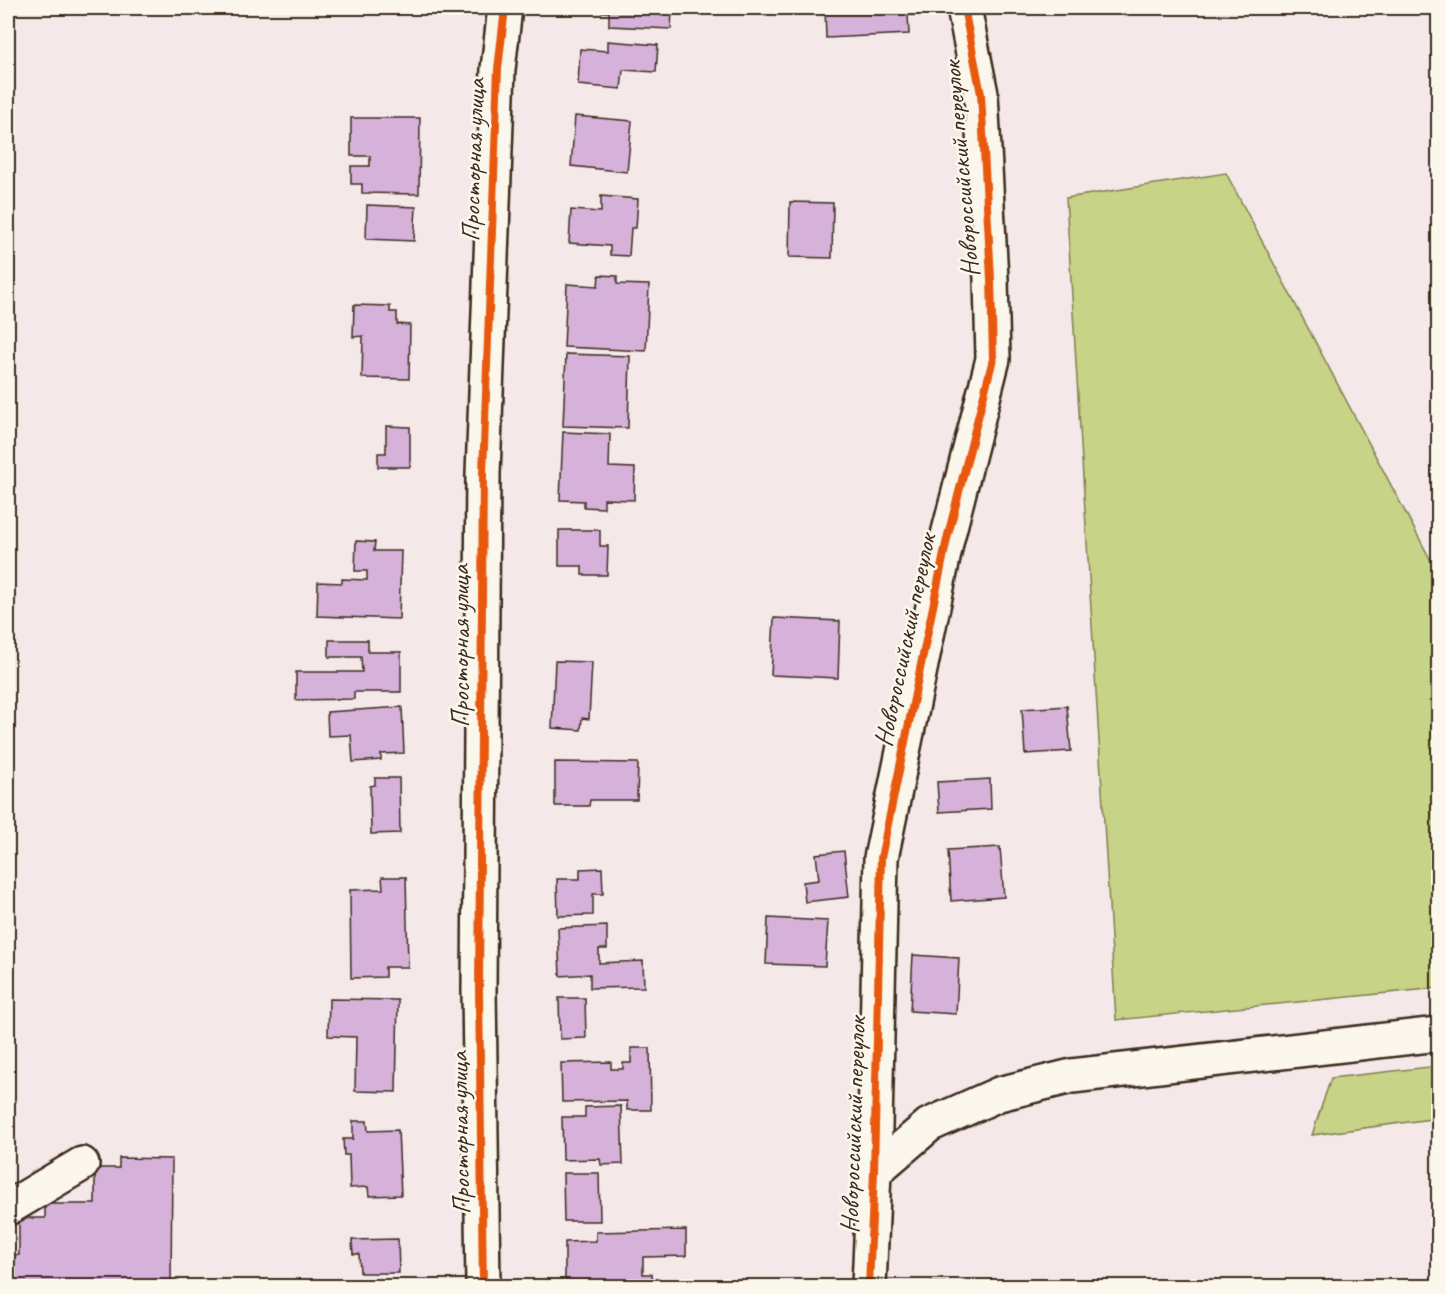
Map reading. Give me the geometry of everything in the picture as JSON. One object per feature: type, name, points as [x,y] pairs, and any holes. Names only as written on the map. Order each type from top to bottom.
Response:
[{"type":"street","name":"Просторная улица","points":[[483,1287],[479,990],[483,474],[498,69],[505,8]]},
{"type":"street","name":"Новороссийский переулок","points":[[869,1287],[881,858],[946,540],[993,359],[981,94],[964,8]]},
{"type":"street","points":[[874,1172],[929,1125],[999,1094],[1072,1076],[1438,1034]]},
{"type":"street","points":[[8,1208],[82,1164]]},
{"type":"green space","points":[[1226,173],[1438,574],[1438,988],[1116,1020],[1066,198]]},
{"type":"green space","points":[[1438,1066],[1438,1118],[1312,1135],[1331,1078]]},
{"type":"building","points":[[581,8],[639,8],[639,10],[672,11],[671,29],[609,26],[609,12],[581,11]]},
{"type":"building","points":[[825,8],[915,8],[915,15],[908,15],[909,34],[826,38]]},
{"type":"building","points":[[608,41],[658,45],[656,72],[623,70],[621,89],[578,85],[580,49],[608,51]]},
{"type":"building","points":[[575,116],[632,121],[627,172],[571,166]]},
{"type":"building","points":[[351,118],[420,118],[419,194],[362,193],[362,184],[351,184],[351,166],[370,166],[370,156],[351,156]]},
{"type":"building","points":[[601,196],[638,199],[636,228],[631,228],[629,256],[610,255],[610,246],[569,243],[571,210],[601,212]]},
{"type":"building","points":[[790,202],[833,203],[832,258],[789,257]]},
{"type":"building","points":[[367,205],[416,207],[414,241],[366,239]]},
{"type":"building","points":[[599,275],[617,276],[617,284],[649,285],[646,351],[564,347],[567,284],[598,286]]},
{"type":"building","points":[[354,305],[390,306],[390,312],[397,312],[397,324],[410,325],[409,379],[362,378],[363,336],[353,337]]},
{"type":"building","points":[[566,354],[630,356],[628,428],[563,426]]},
{"type":"building","points":[[386,426],[410,427],[410,467],[378,467],[378,453],[386,453]]},
{"type":"building","points":[[563,432],[610,434],[609,467],[635,468],[634,500],[604,499],[604,508],[584,507],[584,501],[560,500]]},
{"type":"building","points":[[559,530],[600,530],[600,546],[608,546],[607,575],[582,575],[582,566],[559,566]]},
{"type":"building","points":[[356,541],[375,542],[374,551],[401,551],[399,619],[317,616],[318,582],[342,583],[342,579],[367,580],[367,571],[355,571]]},
{"type":"building","points":[[774,618],[840,621],[838,678],[771,675]]},
{"type":"building","points":[[329,640],[368,640],[368,652],[401,652],[401,692],[354,692],[354,699],[296,700],[296,672],[362,672],[361,657],[329,657]]},
{"type":"building","points":[[555,661],[592,662],[589,719],[582,718],[581,730],[552,728]]},
{"type":"building","points":[[1067,706],[1071,751],[1025,754],[1022,709]]},
{"type":"building","points":[[402,707],[404,753],[381,754],[381,760],[353,762],[351,735],[328,736],[327,712]]},
{"type":"building","points":[[555,762],[638,763],[637,800],[590,800],[589,806],[555,806]]},
{"type":"building","points":[[375,778],[399,778],[400,833],[371,834],[370,786],[375,785]]},
{"type":"building","points":[[990,779],[991,809],[939,812],[937,782]]},
{"type":"building","points":[[1000,847],[1004,897],[951,901],[948,850]]},
{"type":"building","points":[[844,851],[849,897],[805,902],[803,882],[819,880],[816,854]]},
{"type":"building","points":[[602,868],[603,894],[593,894],[593,915],[558,916],[557,879],[580,879],[580,869]]},
{"type":"building","points":[[382,877],[406,877],[408,967],[385,967],[385,977],[351,978],[350,890],[383,889]]},
{"type":"building","points":[[768,918],[828,921],[825,966],[766,964]]},
{"type":"building","points":[[607,926],[607,949],[599,949],[599,963],[643,961],[644,987],[590,988],[590,974],[560,976],[558,928]]},
{"type":"building","points":[[913,955],[959,958],[956,1014],[910,1011]]},
{"type":"building","points":[[559,998],[585,998],[586,1038],[560,1039]]},
{"type":"building","points":[[329,999],[398,1000],[396,1092],[355,1091],[356,1037],[328,1036]]},
{"type":"building","points":[[631,1048],[650,1048],[651,1110],[627,1110],[627,1101],[562,1102],[561,1063],[611,1062],[611,1069],[623,1069],[623,1063],[631,1063]]},
{"type":"building","points":[[621,1106],[623,1164],[601,1165],[600,1159],[563,1160],[562,1117],[585,1117],[585,1107]]},
{"type":"building","points":[[353,1121],[367,1121],[368,1131],[398,1130],[401,1195],[369,1196],[368,1187],[350,1188],[349,1155],[344,1155],[343,1139],[353,1139]]},
{"type":"building","points":[[119,1158],[172,1159],[171,1286],[8,1286],[8,1255],[19,1255],[19,1218],[45,1218],[45,1204],[95,1204],[95,1168],[119,1168]]},
{"type":"building","points":[[563,1173],[599,1173],[600,1221],[564,1221]]},
{"type":"building","points":[[686,1230],[686,1256],[643,1257],[643,1274],[652,1274],[653,1286],[594,1286],[594,1281],[565,1282],[565,1242],[596,1241],[596,1232]]},
{"type":"building","points":[[398,1239],[399,1273],[360,1273],[359,1254],[353,1254],[352,1240]]},
{"type":"building","points":[[918,1283],[945,1283],[945,1286],[918,1286]]},
{"type":"cycle path","points":[[483,1286],[479,990],[483,474],[498,69],[505,8]]},
{"type":"cycle path","points":[[869,1286],[874,1172],[881,858],[947,539],[993,359],[981,94],[964,8]]}]
